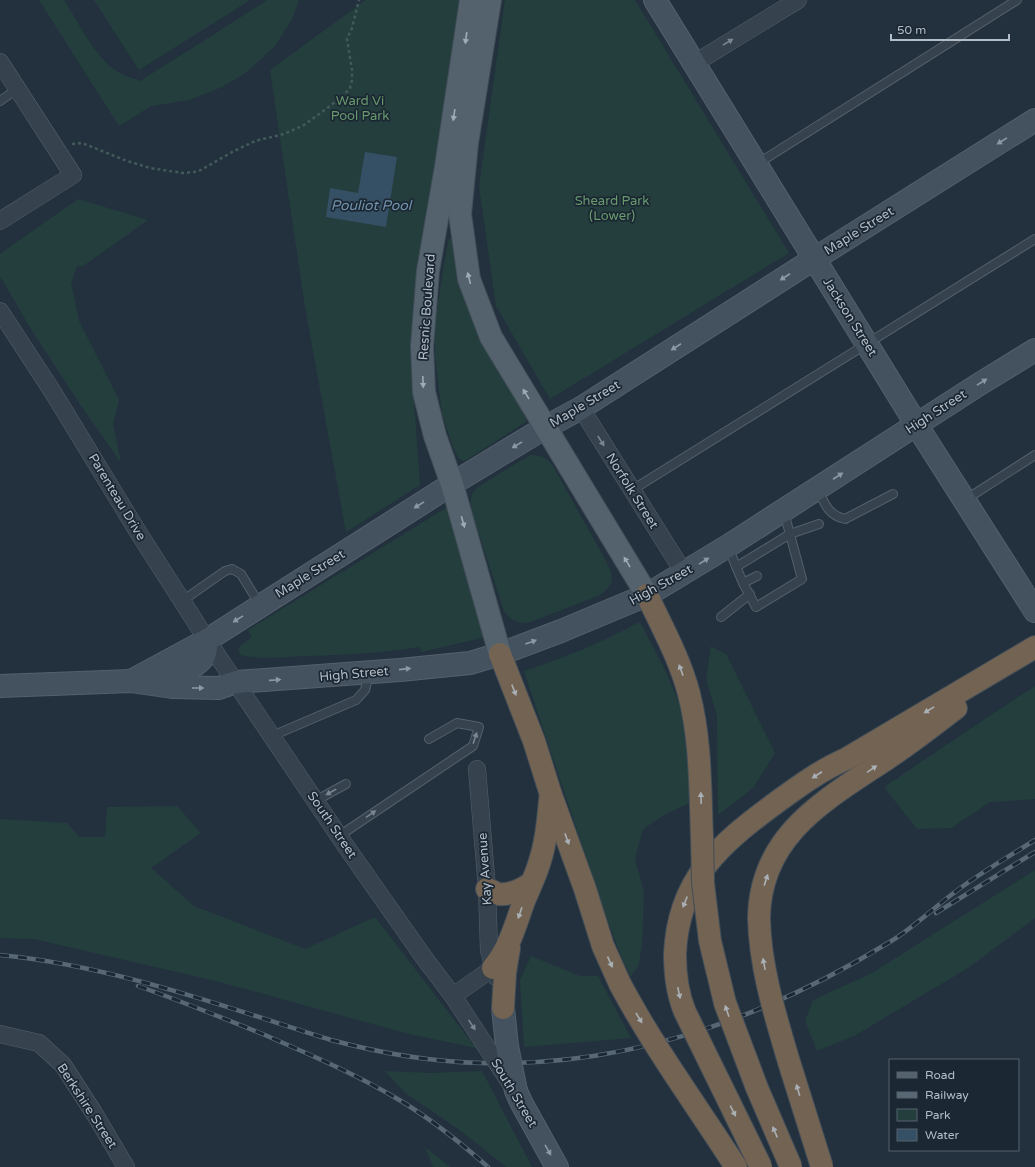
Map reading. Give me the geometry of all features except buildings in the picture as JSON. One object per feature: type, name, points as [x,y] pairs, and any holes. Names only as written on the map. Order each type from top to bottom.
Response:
[{"type":"highway","points":[[647,595],[680,667],[689,693],[698,737],[700,758],[703,883],[710,941],[725,1003],[757,1088],[791,1167]]},
{"type":"highway","points":[[822,1167],[777,1022],[760,942],[759,918],[761,898],[772,863],[786,839],[804,818],[829,798],[896,753],[1035,648]]},
{"type":"highway","points":[[761,1167],[685,1012],[678,992],[675,954],[678,923],[689,893],[702,870],[712,857],[774,804],[828,767],[846,759],[1035,648]]},
{"type":"highway","points":[[500,654],[534,741],[603,946],[620,984],[669,1066],[736,1167]]},
{"type":"highway","points":[[493,968],[504,955],[510,942],[530,884],[539,864],[546,837],[551,795]]},
{"type":"highway","points":[[487,889],[499,894],[522,890],[530,884]]},
{"type":"highway","points":[[503,1008],[505,973],[510,942]]},
{"type":"main road","name":"Resnic Boulevard","points":[[471,0],[446,167],[428,271],[422,346],[424,392],[435,436],[452,484],[500,654]]},
{"type":"main road","points":[[490,0],[467,143],[460,214],[469,279],[491,338],[647,595]]},
{"type":"main road","name":"Jackson Street","points":[[655,0],[917,425],[1035,611]]},
{"type":"main road","name":"Maple Street","points":[[207,640],[452,484],[581,408],[1035,120]]},
{"type":"main road","name":"High Street","points":[[236,682],[470,663],[500,654],[561,631],[647,595],[728,546],[1035,350]]},
{"type":"main road","points":[[0,686],[132,681],[166,678],[191,667],[204,656],[207,640]]},
{"type":"main road","points":[[132,681],[172,688],[219,688],[236,682]]},
{"type":"main road","name":"Kay Avenue","points":[[503,1008],[499,1050],[516,1090]]},
{"type":"main road","name":"South Street","points":[[516,1090],[522,1104],[558,1167]]},
{"type":"street","points":[[695,63],[798,0]]},
{"type":"street","points":[[0,62],[73,175],[0,221]]},
{"type":"street","name":"Parenteau Drive","points":[[0,311],[54,394],[138,532],[207,640],[236,682]]},
{"type":"street","name":"Norfolk Street","points":[[581,408],[684,573]]},
{"type":"street","name":"South Street","points":[[236,682],[315,801],[425,959],[453,996],[499,1050]]},
{"type":"street","name":"Kay Avenue","points":[[477,769],[487,889],[489,950],[503,1008]]},
{"type":"street","points":[[453,996],[493,968]]},
{"type":"street","name":"Berkshire Street","points":[[0,1034],[39,1043],[63,1065],[126,1167]]},
{"type":"lane","points":[[757,164],[1017,0]]},
{"type":"lane","points":[[0,101],[17,89]]},
{"type":"lane","points":[[632,490],[1035,239]]},
{"type":"lane","points":[[965,500],[1035,455]]},
{"type":"lane","points":[[818,489],[828,509],[837,517],[845,519],[893,494]]},
{"type":"lane","points":[[728,546],[743,583],[756,607],[802,579],[792,559],[790,534],[783,511]]},
{"type":"lane","points":[[736,567],[790,534],[819,524]]},
{"type":"lane","points":[[182,601],[225,571],[232,569],[241,574],[260,605]]},
{"type":"lane","points":[[743,583],[757,576]]},
{"type":"lane","points":[[721,617],[750,594]]},
{"type":"lane","points":[[272,736],[356,700],[365,690],[370,672]]},
{"type":"lane","points":[[339,836],[473,746],[479,727],[457,722],[429,738]]},
{"type":"lane","points":[[315,801],[346,784]]},
{"type":"path","points":[[58,152],[68,145],[82,143],[126,161],[150,168],[184,173],[194,172],[201,170],[255,141],[284,134],[304,125],[344,95],[350,88],[352,70],[348,39],[359,0]]},
{"type":"green space","points":[[39,0],[64,0],[92,45],[105,61],[118,72],[140,81],[268,0],[299,0],[292,19],[275,46],[247,72],[222,87],[189,100],[151,106],[119,126]]},
{"type":"green space","points":[[94,0],[250,0],[139,70]]},
{"type":"green space","name":"Ward Vi Pool Park","points":[[366,0],[463,0],[410,344],[420,485],[346,532],[305,307],[270,70]]},
{"type":"green space","name":"Sheard Park (Lower)","points":[[505,0],[635,0],[789,253],[550,399],[496,306],[479,186]]},
{"type":"green space","points":[[78,199],[148,220],[83,266],[77,266],[71,283],[79,321],[119,400],[113,424],[121,463],[32,331],[0,276],[0,254]]},
{"type":"green space","points":[[449,238],[454,239],[492,355],[527,420],[463,461],[458,457],[453,447],[442,414],[435,356],[435,322]]},
{"type":"green space","points":[[530,455],[543,457],[553,466],[606,561],[611,572],[612,580],[611,584],[600,595],[528,623],[514,620],[504,611],[471,509],[471,502],[474,491],[479,486]]},
{"type":"green space","points":[[446,508],[450,508],[487,636],[421,652],[420,647],[392,651],[265,658],[241,655],[238,650],[240,646],[252,637],[248,630]]},
{"type":"green space","points":[[640,622],[666,672],[679,703],[686,727],[692,802],[664,815],[643,829],[635,859],[644,892],[642,944],[639,964],[631,977],[624,963],[603,908],[524,671],[583,649]]},
{"type":"green space","points":[[711,646],[726,654],[775,753],[753,788],[718,815],[717,716],[706,679]]},
{"type":"green space","points":[[1035,686],[1035,799],[990,802],[951,828],[917,829],[884,787]]},
{"type":"green space","points":[[177,806],[201,833],[151,868],[194,906],[305,949],[375,917],[476,1048],[405,1033],[220,982],[34,939],[0,938],[0,819],[67,823],[79,837],[105,837],[107,807]]},
{"type":"green space","points":[[1035,870],[1035,918],[968,968],[856,1035],[817,1051],[805,1021],[813,1000],[872,973]]},
{"type":"green space","points":[[531,956],[580,976],[598,976],[631,1038],[524,1047],[520,980]]},
{"type":"green space","points":[[385,1071],[430,1073],[482,1071],[532,1167],[506,1167],[461,1131],[405,1093]]},
{"type":"green space","points":[[425,1147],[450,1167],[433,1167]]},
{"type":"water","name":"Pouliot Pool","points":[[365,152],[397,157],[386,227],[326,217],[330,188],[358,193]]},
{"type":"railway","points":[[0,955],[42,960],[126,978],[208,1001],[331,1040],[368,1049],[444,1061],[482,1063],[536,1062],[589,1056],[642,1047],[693,1033],[744,1015],[793,994],[841,970],[888,943],[914,925],[965,885],[1035,840]]},
{"type":"railway","points":[[936,913],[1035,852]]},
{"type":"railway","points":[[138,986],[265,1035],[368,1083],[401,1101],[424,1116],[488,1167]]}]
